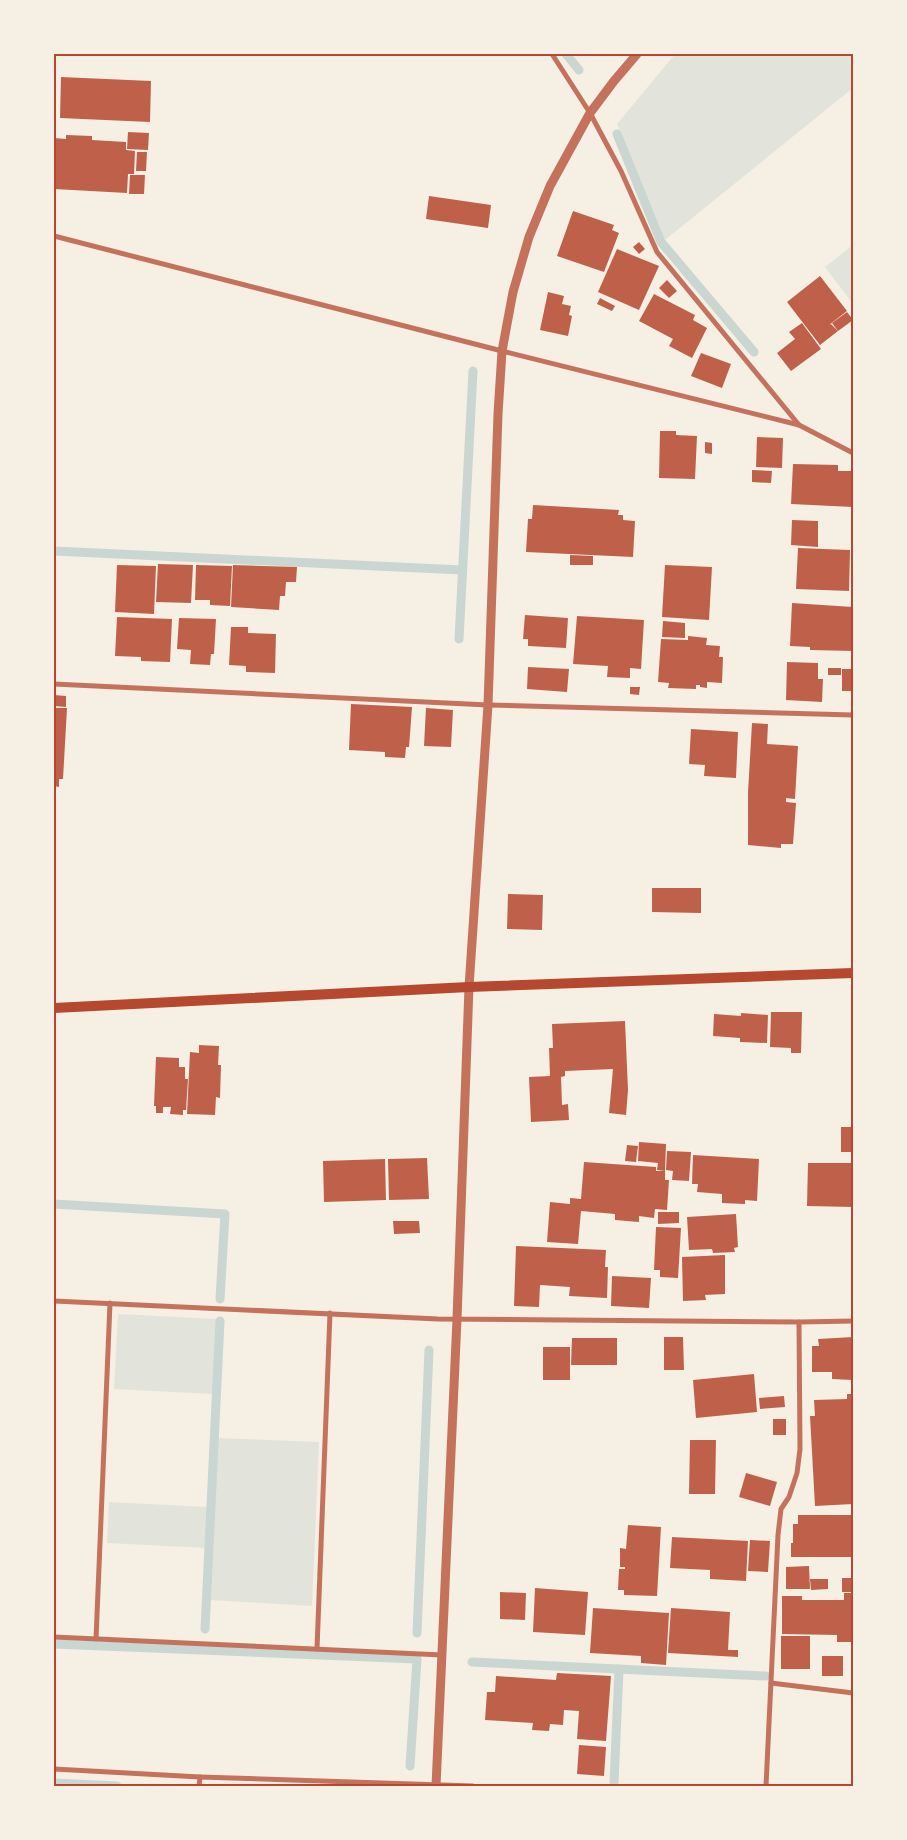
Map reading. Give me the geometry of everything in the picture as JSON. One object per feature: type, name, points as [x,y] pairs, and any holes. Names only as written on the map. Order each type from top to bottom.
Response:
[{"type":"main road","points":[[54,1008],[469,987],[853,973]]},
{"type":"street","points":[[552,54],[590,113],[621,171],[657,252],[799,425]]},
{"type":"street","points":[[436,1786],[457,1319],[469,987],[488,705],[498,414],[502,351],[513,292],[529,237],[550,186],[590,113],[637,54]]},
{"type":"street","points":[[54,236],[799,425],[853,453]]},
{"type":"street","points":[[54,684],[488,705],[853,715]]},
{"type":"street","points":[[54,1301],[457,1319],[853,1321]]},
{"type":"street","points":[[96,1639],[110,1303]]},
{"type":"street","points":[[317,1649],[330,1313]]},
{"type":"street","points":[[766,1786],[778,1535],[781,1509],[789,1497],[797,1473],[800,1449],[799,1322]]},
{"type":"street","points":[[54,1637],[442,1655]]},
{"type":"street","points":[[771,1683],[853,1693]]},
{"type":"street","points":[[54,1769],[473,1786]]},
{"type":"street","points":[[199,1786],[200,1776]]},
{"type":"shaded area","points":[[675,54],[853,54],[853,88],[665,240],[617,124]]},
{"type":"shaded area","points":[[853,245],[853,304],[825,267]]},
{"type":"shaded area","points":[[118,1314],[217,1319],[213,1394],[114,1389]]},
{"type":"shaded area","points":[[217,1438],[319,1442],[312,1606],[209,1600]]},
{"type":"shaded area","points":[[109,1502],[208,1507],[206,1548],[107,1543]]},
{"type":"building","points":[[61,77],[151,81],[150,122],[60,118]]},
{"type":"building","points":[[128,132],[149,133],[148,150],[127,149]]},
{"type":"building","points":[[66,135],[92,136],[92,140],[126,142],[126,150],[135,151],[134,174],[128,174],[127,193],[54,189],[54,138],[66,139]]},
{"type":"building","points":[[137,152],[147,152],[146,171],[136,171]]},
{"type":"building","points":[[130,175],[145,175],[144,194],[129,194]]},
{"type":"building","points":[[429,196],[491,205],[488,228],[426,219]]},
{"type":"building","points":[[573,211],[614,225],[612,230],[619,233],[604,272],[557,256]]},
{"type":"building","points":[[639,242],[645,249],[639,254],[633,247]]},
{"type":"building","points":[[617,249],[659,266],[639,310],[598,292]]},
{"type":"building","points":[[820,276],[847,311],[829,325],[831,324],[838,331],[820,345],[787,302]]},
{"type":"building","points":[[667,280],[677,291],[669,298],[659,288]]},
{"type":"building","points":[[548,292],[564,296],[562,304],[571,306],[569,315],[572,316],[568,336],[540,330]]},
{"type":"building","points":[[654,294],[695,315],[693,320],[707,328],[692,358],[669,346],[673,339],[639,321]]},
{"type":"building","points":[[600,298],[615,306],[612,311],[597,304]]},
{"type":"building","points":[[847,312],[853,320],[838,331],[832,323]]},
{"type":"building","points":[[802,323],[821,349],[791,371],[777,353],[795,339],[789,332]]},
{"type":"building","points":[[701,353],[731,364],[722,388],[691,376]]},
{"type":"building","points":[[660,431],[676,431],[676,435],[697,436],[695,479],[659,478]]},
{"type":"building","points":[[757,437],[783,438],[782,468],[756,467]]},
{"type":"building","points":[[705,442],[712,443],[712,454],[705,453]]},
{"type":"building","points":[[793,464],[838,465],[838,471],[853,471],[853,507],[791,504]]},
{"type":"building","points":[[752,470],[772,471],[771,483],[752,482]]},
{"type":"building","points":[[533,505],[619,510],[618,515],[623,515],[623,520],[635,521],[633,557],[526,552],[528,519],[532,519]]},
{"type":"building","points":[[792,520],[818,521],[818,547],[791,545]]},
{"type":"building","points":[[798,548],[850,550],[849,591],[796,589]]},
{"type":"building","points":[[570,555],[593,556],[593,565],[570,565]]},
{"type":"building","points":[[158,564],[193,565],[191,603],[156,602]]},
{"type":"building","points":[[117,565],[156,566],[154,614],[115,612]]},
{"type":"building","points":[[196,565],[232,566],[230,606],[210,605],[210,600],[195,600]]},
{"type":"building","points":[[233,565],[297,567],[296,582],[286,582],[285,596],[280,596],[279,610],[231,607]]},
{"type":"building","points":[[665,565],[712,567],[709,620],[662,617]]},
{"type":"building","points":[[792,603],[853,607],[853,651],[810,650],[810,647],[790,646]]},
{"type":"building","points":[[525,615],[568,618],[566,648],[528,646],[528,639],[523,639]]},
{"type":"building","points":[[577,616],[644,620],[641,669],[630,668],[630,678],[607,677],[608,666],[573,664]]},
{"type":"building","points":[[117,617],[172,619],[170,662],[141,661],[141,657],[115,656]]},
{"type":"building","points":[[179,618],[216,619],[214,654],[211,654],[210,665],[190,664],[191,650],[177,649]]},
{"type":"building","points":[[663,621],[685,623],[685,638],[662,637]]},
{"type":"building","points":[[231,627],[248,627],[248,633],[276,634],[275,673],[246,672],[246,666],[229,665]]},
{"type":"building","points":[[688,636],[707,638],[706,645],[720,646],[719,657],[723,657],[722,683],[707,682],[707,688],[696,685],[696,689],[668,688],[669,683],[658,682],[661,639],[688,640]]},
{"type":"building","points":[[787,662],[818,663],[818,679],[823,679],[822,702],[786,700]]},
{"type":"building","points":[[528,667],[569,669],[567,692],[527,689]]},
{"type":"building","points":[[828,668],[841,668],[841,675],[828,675]]},
{"type":"building","points":[[842,669],[853,669],[853,691],[842,691]]},
{"type":"building","points":[[630,687],[640,687],[639,695],[630,694]]},
{"type":"building","points":[[54,695],[66,696],[66,707],[54,706]]},
{"type":"building","points":[[351,704],[412,707],[409,747],[406,747],[405,758],[385,757],[385,752],[349,750]]},
{"type":"building","points":[[54,708],[67,708],[63,779],[59,779],[59,787],[54,786]]},
{"type":"building","points":[[426,708],[453,710],[451,747],[424,746]]},
{"type":"building","points":[[752,723],[768,724],[767,744],[798,746],[795,799],[786,798],[786,802],[796,803],[793,844],[781,844],[781,848],[748,845],[748,793]]},
{"type":"building","points":[[691,729],[738,732],[736,778],[704,776],[705,765],[689,764]]},
{"type":"building","points":[[652,888],[701,888],[701,913],[652,912]]},
{"type":"building","points":[[508,894],[543,895],[542,930],[507,929]]},
{"type":"building","points":[[771,1012],[802,1012],[801,1053],[791,1053],[791,1048],[770,1047]]},
{"type":"building","points":[[741,1013],[768,1015],[767,1043],[740,1042],[740,1038],[713,1036],[714,1014],[741,1016]]},
{"type":"building","points":[[625,1021],[628,1090],[626,1115],[609,1113],[613,1069],[565,1071],[565,1076],[561,1077],[562,1105],[568,1104],[569,1120],[531,1122],[529,1077],[550,1076],[549,1048],[553,1048],[552,1024]]},
{"type":"building","points":[[199,1045],[219,1046],[218,1065],[221,1065],[220,1098],[216,1097],[215,1115],[187,1114],[190,1052],[199,1053]]},
{"type":"building","points":[[156,1057],[179,1058],[179,1067],[185,1067],[185,1079],[188,1079],[186,1110],[183,1110],[183,1115],[170,1114],[171,1107],[163,1107],[163,1113],[156,1113],[156,1106],[154,1106]]},
{"type":"building","points":[[841,1127],[853,1127],[853,1152],[841,1152]]},
{"type":"building","points":[[639,1142],[666,1144],[665,1171],[657,1170],[658,1163],[638,1161]]},
{"type":"building","points":[[627,1145],[638,1146],[636,1162],[625,1161]]},
{"type":"building","points":[[667,1151],[691,1152],[689,1181],[672,1180],[673,1171],[666,1170]]},
{"type":"building","points":[[693,1155],[759,1159],[757,1201],[745,1200],[745,1204],[722,1203],[722,1194],[697,1192],[698,1184],[692,1184]]},
{"type":"building","points":[[427,1158],[429,1199],[389,1200],[388,1159]]},
{"type":"building","points":[[385,1159],[386,1200],[324,1202],[323,1161]]},
{"type":"building","points":[[584,1162],[656,1167],[656,1171],[665,1171],[665,1180],[669,1180],[667,1210],[655,1209],[654,1218],[639,1216],[639,1222],[615,1220],[615,1214],[581,1211],[578,1244],[547,1242],[550,1202],[570,1204],[570,1198],[581,1199]]},
{"type":"building","points":[[808,1163],[853,1163],[853,1207],[807,1206]]},
{"type":"building","points":[[658,1212],[679,1212],[679,1223],[658,1224]]},
{"type":"building","points":[[736,1214],[738,1247],[734,1248],[735,1252],[713,1253],[712,1249],[689,1250],[687,1217]]},
{"type":"building","points":[[393,1221],[419,1221],[420,1233],[394,1234]]},
{"type":"building","points":[[656,1227],[681,1228],[678,1278],[660,1277],[660,1270],[654,1270]]},
{"type":"building","points":[[516,1246],[606,1250],[605,1267],[608,1267],[607,1298],[569,1296],[570,1287],[540,1285],[539,1307],[514,1306]]},
{"type":"building","points":[[725,1255],[725,1294],[705,1295],[706,1300],[683,1301],[682,1257]]},
{"type":"building","points":[[612,1276],[651,1278],[649,1308],[611,1306]]},
{"type":"building","points":[[664,1337],[683,1337],[684,1370],[664,1370]]},
{"type":"building","points":[[853,1337],[853,1380],[832,1379],[832,1372],[812,1372],[812,1346],[819,1346],[818,1339]]},
{"type":"building","points":[[572,1338],[617,1338],[617,1365],[571,1365]]},
{"type":"building","points":[[543,1347],[570,1347],[570,1380],[543,1380]]},
{"type":"building","points":[[754,1374],[757,1412],[696,1418],[693,1380]]},
{"type":"building","points":[[847,1394],[853,1394],[853,1504],[815,1506],[810,1416],[815,1416],[814,1400],[847,1399]]},
{"type":"building","points":[[784,1396],[785,1407],[760,1409],[759,1398]]},
{"type":"building","points":[[773,1419],[786,1419],[786,1435],[773,1435]]},
{"type":"building","points":[[690,1440],[716,1440],[715,1494],[689,1494]]},
{"type":"building","points":[[746,1473],[777,1482],[770,1506],[739,1497]]},
{"type":"building","points":[[798,1515],[853,1515],[853,1557],[791,1557],[793,1524],[798,1524]]},
{"type":"building","points":[[628,1525],[661,1527],[657,1596],[624,1595],[624,1590],[618,1590],[619,1569],[625,1569],[625,1567],[620,1567],[620,1548],[626,1549]]},
{"type":"building","points":[[672,1537],[748,1541],[746,1581],[710,1579],[710,1570],[670,1568]]},
{"type":"building","points":[[750,1540],[770,1541],[768,1572],[748,1571]]},
{"type":"building","points":[[809,1566],[810,1589],[786,1589],[786,1567]]},
{"type":"building","points":[[842,1578],[853,1578],[853,1592],[842,1592]]},
{"type":"building","points":[[810,1579],[828,1579],[828,1589],[811,1590]]},
{"type":"building","points":[[535,1588],[588,1592],[585,1635],[533,1632]]},
{"type":"building","points":[[500,1592],[526,1593],[525,1620],[500,1619]]},
{"type":"building","points":[[844,1593],[853,1593],[853,1642],[837,1642],[837,1635],[782,1634],[782,1596],[802,1596],[802,1600],[844,1600]]},
{"type":"building","points":[[593,1608],[669,1613],[666,1665],[641,1663],[641,1656],[590,1653]]},
{"type":"building","points":[[671,1608],[730,1612],[728,1650],[738,1650],[738,1657],[668,1653]]},
{"type":"building","points":[[781,1636],[810,1636],[810,1669],[781,1669]]},
{"type":"building","points":[[822,1656],[843,1656],[843,1676],[822,1676]]},
{"type":"building","points":[[557,1673],[611,1676],[606,1741],[577,1739],[579,1711],[564,1710],[563,1725],[550,1724],[549,1731],[532,1730],[533,1723],[485,1720],[487,1692],[495,1692],[496,1676],[556,1680]]},
{"type":"building","points":[[579,1745],[606,1747],[604,1776],[577,1774]]},
{"type":"waterway","points":[[566,54],[579,70]]},
{"type":"waterway","points":[[617,134],[661,242],[754,352]]},
{"type":"waterway","points":[[459,639],[473,371]]},
{"type":"waterway","points":[[54,551],[462,570]]},
{"type":"waterway","points":[[54,1204],[225,1214],[220,1299]]},
{"type":"waterway","points":[[205,1629],[220,1321]]},
{"type":"waterway","points":[[417,1633],[429,1350]]},
{"type":"waterway","points":[[54,1644],[417,1659],[410,1766]]},
{"type":"waterway","points":[[472,1662],[766,1676]]},
{"type":"waterway","points":[[614,1783],[619,1669]]},
{"type":"waterway","points":[[54,1783],[117,1786]]}]
